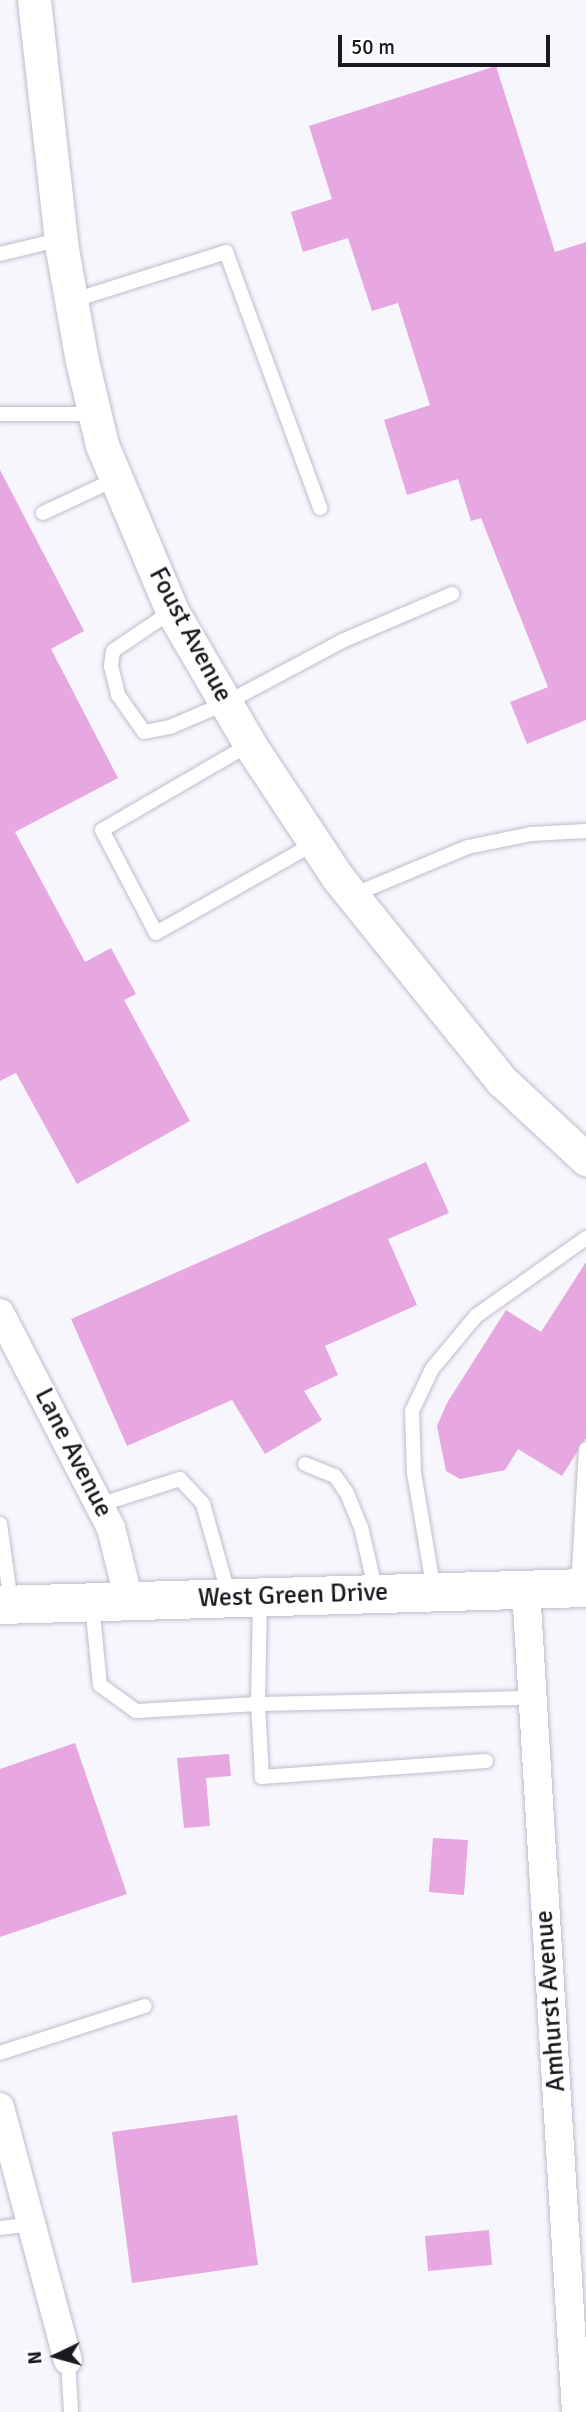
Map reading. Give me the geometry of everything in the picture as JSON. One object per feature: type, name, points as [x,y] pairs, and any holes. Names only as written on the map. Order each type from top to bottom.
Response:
[{"type":"main road","name":"West Green Drive","points":[[6,1605],[582,1588]]},
{"type":"street","name":"Foust Avenue","points":[[34,0],[71,301],[95,414],[116,480],[172,611],[250,744],[352,896],[502,1080],[586,1158]]},
{"type":"street","name":"Lane Avenue","points":[[0,1313],[111,1528],[129,1600]]},
{"type":"street","name":"Amhurst Avenue","points":[[526,1589],[576,2412]]},
{"type":"street","points":[[0,2107],[68,2360]]},
{"type":"lane","points":[[0,254],[62,239]]},
{"type":"lane","points":[[71,301],[226,252],[320,508]]},
{"type":"lane","points":[[0,414],[95,414]]},
{"type":"lane","points":[[43,513],[116,480]]},
{"type":"lane","points":[[172,611],[113,651],[111,666],[118,695],[144,732],[170,727],[226,703],[342,641],[452,594]]},
{"type":"lane","points":[[250,744],[102,830],[156,933],[315,843]]},
{"type":"lane","points":[[352,896],[468,847],[531,834],[586,831]]},
{"type":"lane","points":[[434,1592],[414,1473],[412,1411],[432,1369],[476,1316],[586,1238]]},
{"type":"lane","points":[[582,1588],[586,1449]]},
{"type":"lane","points":[[305,1464],[335,1476],[347,1493],[361,1527],[376,1593]]},
{"type":"lane","points":[[99,1505],[180,1479],[203,1504],[245,1597],[258,1704],[262,1777],[486,1761]]},
{"type":"lane","points":[[0,1524],[6,1605]]},
{"type":"lane","points":[[91,1601],[100,1685],[136,1711],[258,1704],[532,1699]]},
{"type":"lane","points":[[0,2053],[145,2006]]},
{"type":"lane","points":[[0,2228],[31,2224]]},
{"type":"lane","points":[[68,2360],[71,2412]]},
{"type":"building","points":[[496,66],[555,252],[586,242],[586,720],[527,744],[510,702],[548,687],[481,518],[471,521],[458,479],[407,495],[384,420],[430,405],[398,303],[372,311],[348,238],[303,252],[291,212],[332,199],[309,126]]},
{"type":"building","points":[[0,470],[84,631],[51,649],[118,778],[15,832],[85,962],[111,948],[136,994],[124,1000],[190,1121],[77,1184],[16,1073],[0,1081]]},
{"type":"building","points":[[426,1162],[449,1213],[388,1239],[417,1305],[325,1346],[338,1375],[304,1391],[322,1420],[265,1454],[232,1400],[127,1446],[71,1319]]},
{"type":"building","points":[[586,1262],[586,1438],[562,1476],[518,1449],[505,1470],[460,1479],[446,1471],[437,1426],[447,1403],[506,1310],[541,1332]]},
{"type":"building","points":[[75,1743],[127,1894],[0,1937],[0,1769]]},
{"type":"building","points":[[229,1754],[231,1776],[206,1778],[210,1826],[184,1828],[177,1758]]},
{"type":"building","points":[[433,1838],[468,1840],[464,1895],[429,1892]]},
{"type":"building","points":[[237,2115],[258,2265],[132,2283],[112,2132]]},
{"type":"building","points":[[489,2230],[492,2265],[428,2271],[425,2236]]}]
